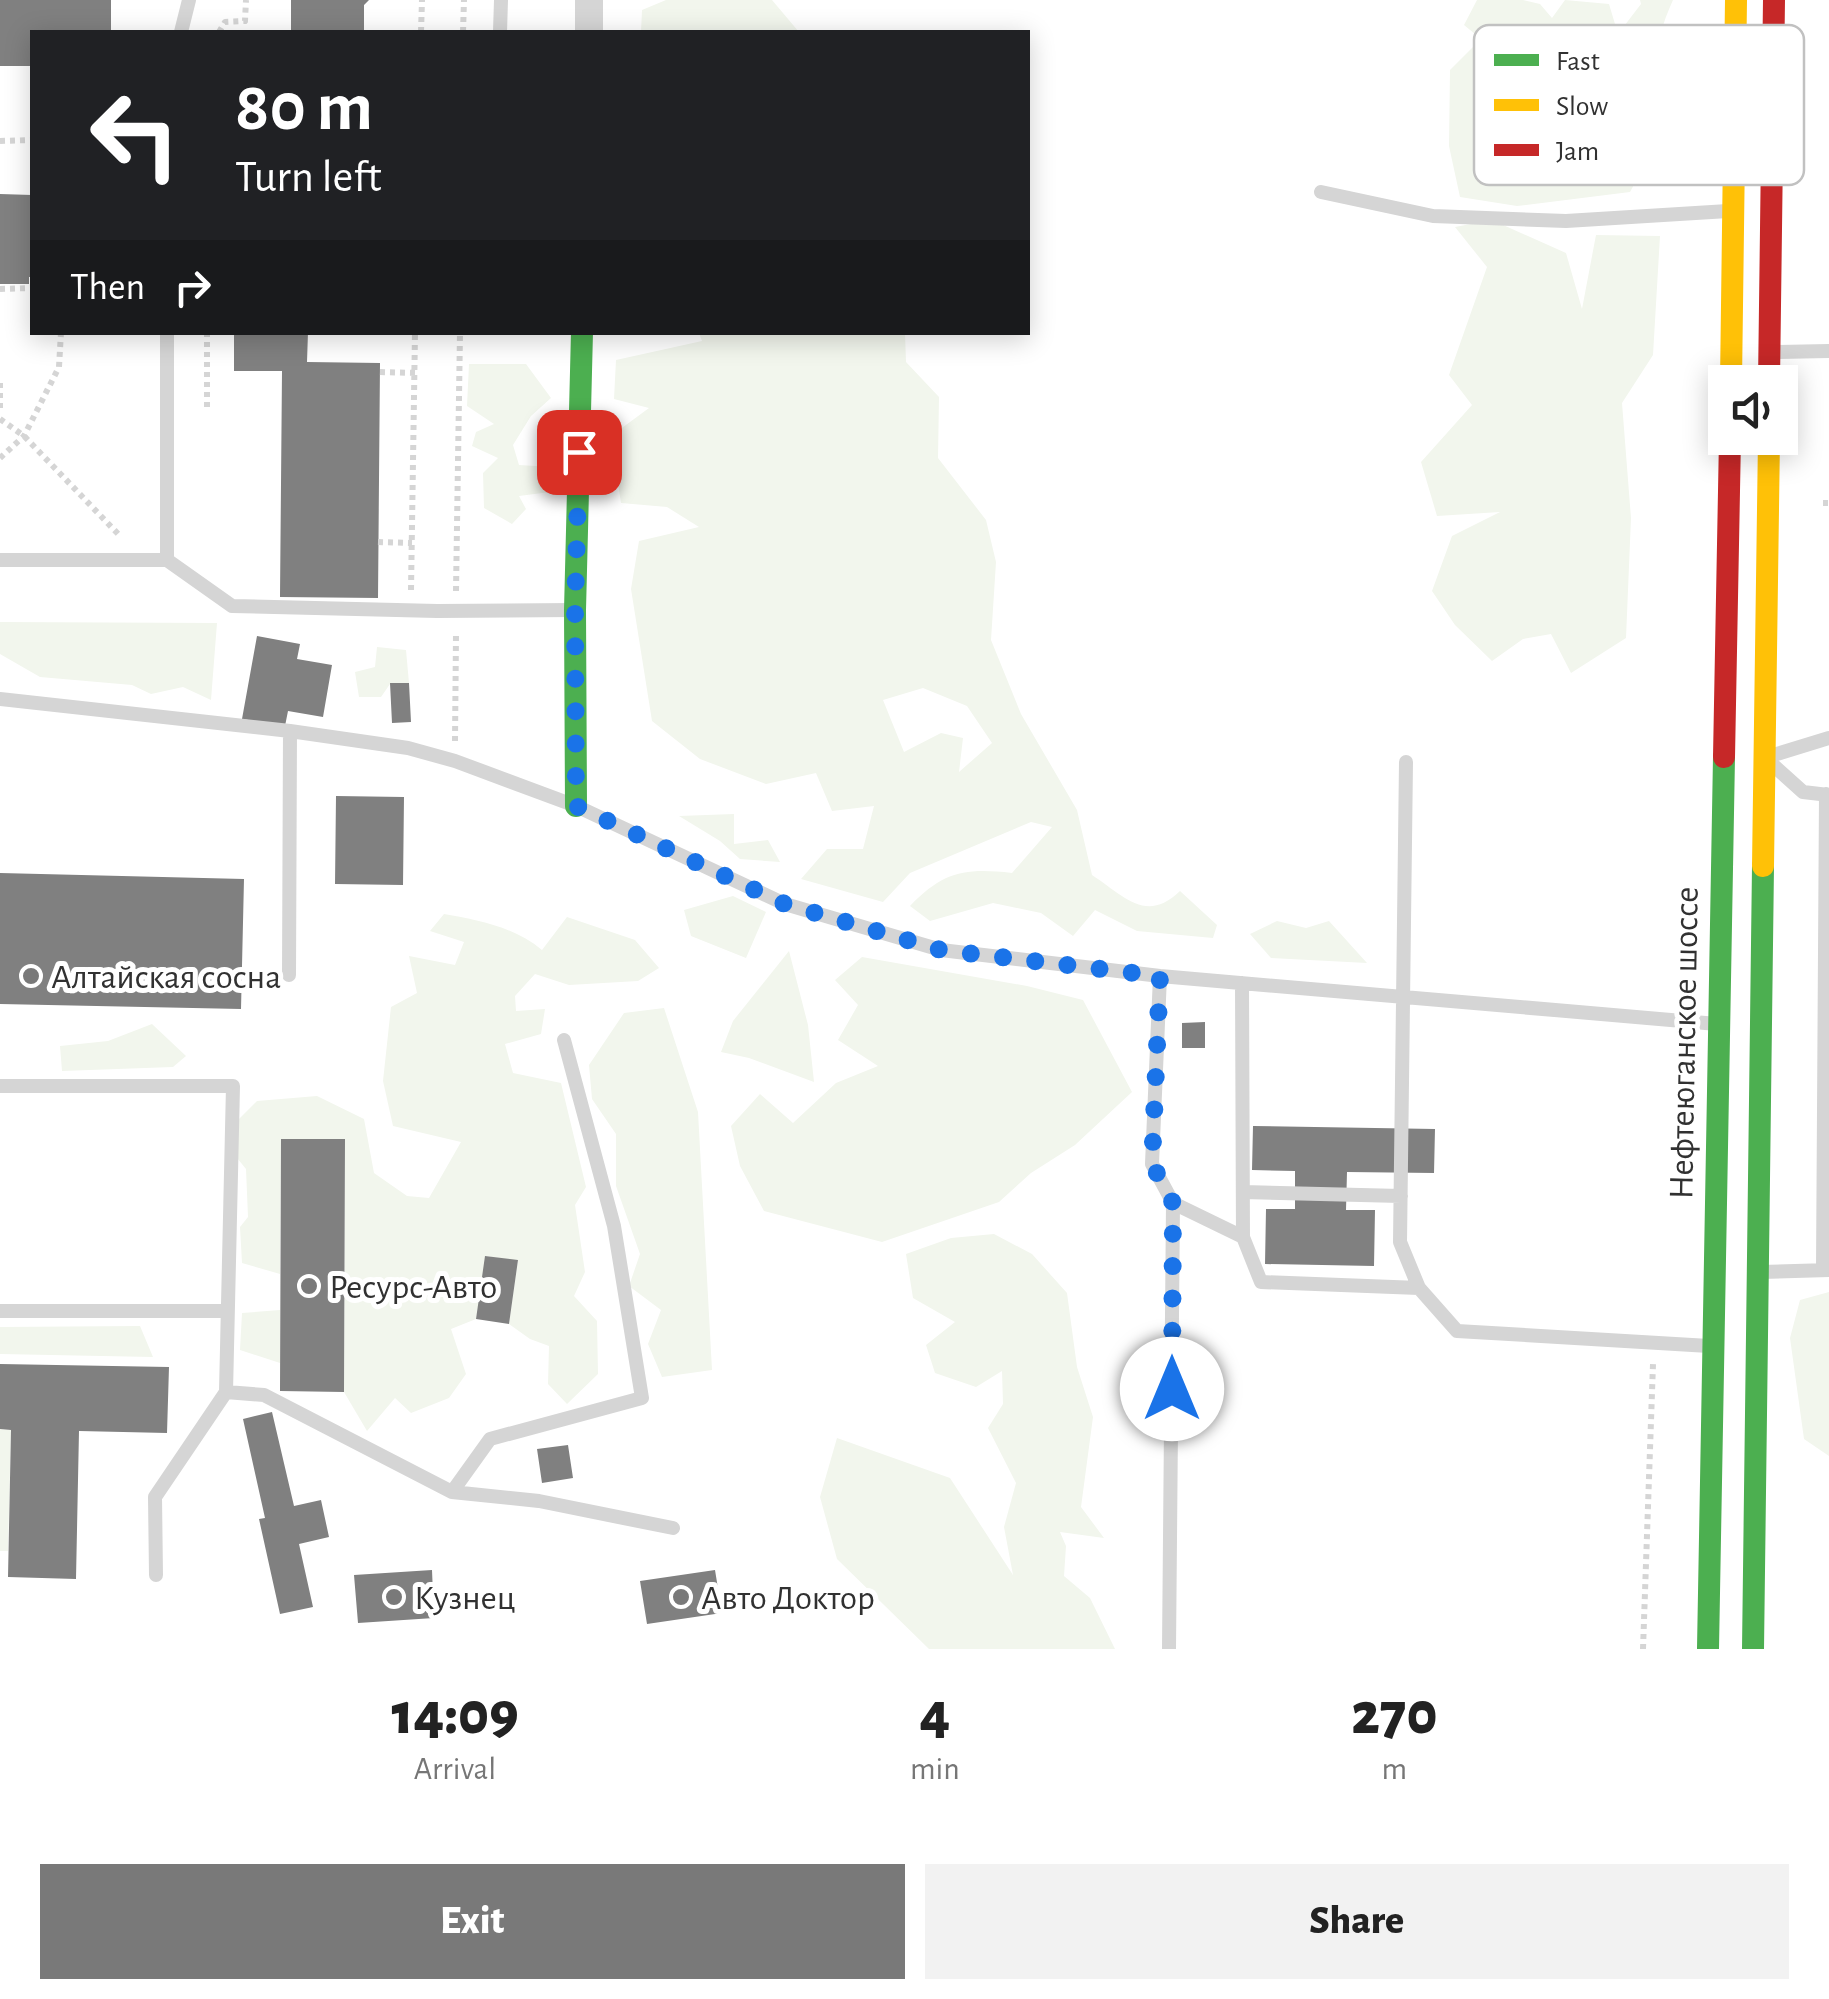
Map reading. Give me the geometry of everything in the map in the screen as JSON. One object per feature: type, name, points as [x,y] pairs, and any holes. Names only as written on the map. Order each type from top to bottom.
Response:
[{"type":"main road","points":[[1736,0],[1736,25]]},
{"type":"main road","points":[[1774,0],[1774,25]]},
{"type":"main road","points":[[1731,365],[1734,185]]},
{"type":"main road","points":[[1770,365],[1772,185]]},
{"type":"main road","points":[[576,806],[575,610],[582,335]]},
{"type":"main road","name":"Нефтеюганское шоссе","points":[[1708,1649],[1730,455]]},
{"type":"main road","points":[[1754,1649],[1768,455]]},
{"type":"street","points":[[588,30],[589,0]]},
{"type":"lane","points":[[182,30],[189,0]]},
{"type":"lane","points":[[500,30],[501,0]]},
{"type":"lane","points":[[1321,192],[1433,216],[1566,220],[1734,210]]},
{"type":"lane","points":[[167,335],[168,560]]},
{"type":"lane","points":[[1770,352],[1829,351]]},
{"type":"lane","points":[[0,560],[168,560],[232,606],[575,610]]},
{"type":"lane","points":[[0,698],[408,748],[454,760],[576,806],[785,904],[941,950],[1160,976],[1718,1024]]},
{"type":"lane","points":[[289,975],[290,732]]},
{"type":"lane","points":[[1765,758],[1829,738]]},
{"type":"lane","points":[[1760,1272],[1826,1270],[1827,794],[1803,792],[1765,758]]},
{"type":"lane","points":[[1406,762],[1400,1242],[1418,1288],[1457,1331],[1712,1346]]},
{"type":"lane","points":[[1160,976],[1152,1164],[1173,1203],[1169,1649]]},
{"type":"lane","points":[[1242,983],[1243,1237],[1261,1282],[1418,1288]]},
{"type":"lane","points":[[452,1492],[490,1439],[642,1398],[614,1226],[564,1040]]},
{"type":"lane","points":[[0,1086],[233,1086],[226,1392],[154,1496],[156,1575]]},
{"type":"lane","points":[[1243,1192],[1401,1196]]},
{"type":"lane","points":[[1173,1203],[1243,1237]]},
{"type":"lane","points":[[0,1311],[226,1310]]},
{"type":"lane","points":[[226,1392],[264,1395],[452,1492],[539,1501],[673,1528]]},
{"type":"path","points":[[220,30],[224,22],[245,22],[246,0]]},
{"type":"path","points":[[421,30],[422,0]]},
{"type":"path","points":[[463,30],[464,0]]},
{"type":"path","points":[[0,140],[30,140]]},
{"type":"path","points":[[0,290],[30,288]]},
{"type":"path","points":[[0,458],[24,436],[58,367],[62,335]]},
{"type":"path","points":[[206,335],[207,407]]},
{"type":"path","points":[[410,611],[416,335]]},
{"type":"path","points":[[454,760],[460,335]]},
{"type":"path","points":[[380,372],[415,373]]},
{"type":"path","points":[[0,383],[0,409]]},
{"type":"path","points":[[0,419],[24,436],[143,560]]},
{"type":"path","points":[[378,542],[412,543]]},
{"type":"path","points":[[1643,1649],[1654,1342]]},
{"type":"shaded area","points":[[666,0],[772,0],[797,30],[641,30],[642,10]]},
{"type":"shaded area","points":[[1477,0],[1540,4],[1552,18],[1565,0],[1609,4],[1615,25],[1474,25],[1474,33],[1464,25]]},
{"type":"shaded area","points":[[1640,0],[1673,0],[1664,25],[1625,25]]},
{"type":"shaded area","points":[[1474,46],[1474,185],[1634,185],[1630,192],[1517,206],[1460,197],[1449,146],[1450,70]]},
{"type":"shaded area","points":[[1492,220],[1566,253],[1582,309],[1596,235],[1660,236],[1653,355],[1622,403],[1631,518],[1626,638],[1571,673],[1551,634],[1523,639],[1492,661],[1455,625],[1432,591],[1452,536],[1500,512],[1437,516],[1421,462],[1472,405],[1449,375],[1487,267],[1455,227]]},
{"type":"shaded area","points":[[700,335],[905,335],[906,362],[939,397],[938,458],[986,520],[996,562],[991,640],[1021,714],[1077,810],[1092,875],[1125,898],[1146,906],[1168,901],[1180,891],[1217,925],[1213,938],[1137,931],[1095,910],[1073,936],[1041,913],[993,903],[930,921],[910,906],[934,885],[956,874],[1012,873],[1052,827],[1031,822],[910,873],[883,902],[801,879],[827,849],[863,849],[874,806],[832,811],[816,773],[766,784],[700,759],[652,721],[631,589],[639,541],[699,527],[667,507],[621,503],[611,436],[649,408],[614,399],[616,360],[702,341]],"holes":[[[923,688],[967,706],[992,743],[959,772],[963,738],[941,733],[904,752],[883,700]]]},
{"type":"shaded area","points":[[469,364],[526,364],[551,398],[531,416],[513,445],[519,465],[552,467],[550,492],[519,496],[526,509],[512,524],[484,508],[483,473],[498,458],[472,446],[476,432],[494,424],[467,406]]},
{"type":"shaded area","points":[[0,622],[217,623],[211,700],[183,687],[151,694],[132,685],[40,677],[0,654]]},
{"type":"shaded area","points":[[377,647],[406,650],[409,683],[390,684],[381,697],[359,697],[355,672],[375,667]]},
{"type":"shaded area","points":[[734,814],[734,844],[768,840],[780,862],[740,859],[720,841],[679,816]]},
{"type":"shaded area","points":[[733,896],[766,912],[746,958],[691,936],[684,910]]},
{"type":"shaded area","points":[[444,914],[508,930],[542,950],[567,917],[635,940],[659,968],[638,981],[569,985],[535,974],[515,996],[516,1011],[545,1009],[541,1034],[505,1044],[513,1073],[561,1083],[586,1187],[575,1205],[585,1272],[574,1296],[597,1321],[598,1374],[567,1404],[548,1384],[549,1346],[530,1339],[509,1324],[518,1261],[486,1256],[476,1319],[451,1329],[466,1374],[449,1398],[411,1413],[395,1398],[367,1431],[344,1392],[345,1139],[281,1139],[280,1274],[242,1263],[240,1227],[248,1217],[246,1169],[233,1153],[237,1121],[257,1101],[317,1096],[364,1119],[374,1173],[407,1196],[429,1198],[461,1142],[393,1126],[383,1081],[391,1007],[417,993],[409,956],[455,965],[464,942],[430,931]]},
{"type":"shaded area","points":[[1277,921],[1306,928],[1329,921],[1367,963],[1271,958],[1250,934]]},
{"type":"shaded area","points":[[789,951],[808,1025],[814,1082],[721,1052],[733,1021]]},
{"type":"shaded area","points":[[862,957],[1027,986],[1083,1000],[1132,1092],[1075,1145],[1031,1173],[999,1202],[882,1242],[764,1211],[740,1166],[731,1126],[760,1094],[793,1123],[836,1083],[878,1066],[838,1040],[858,1005],[835,980]]},
{"type":"shaded area","points":[[664,1008],[698,1112],[712,1370],[662,1377],[648,1344],[661,1310],[629,1286],[640,1254],[616,1186],[616,1134],[592,1099],[589,1065],[624,1013]]},
{"type":"shaded area","points":[[152,1024],[186,1056],[173,1067],[62,1071],[60,1046],[108,1041]]},
{"type":"shaded area","points":[[994,1234],[1032,1254],[1067,1293],[1077,1367],[1093,1417],[1081,1507],[1104,1538],[1060,1532],[1066,1546],[1064,1576],[1090,1598],[1115,1649],[929,1649],[837,1559],[820,1497],[837,1438],[950,1478],[1013,1575],[1004,1527],[1016,1483],[988,1428],[1003,1404],[1002,1371],[976,1387],[935,1373],[926,1345],[955,1322],[913,1298],[906,1254],[951,1238]]},
{"type":"shaded area","points":[[1829,1292],[1829,1456],[1804,1439],[1790,1338],[1800,1300]]},
{"type":"shaded area","points":[[280,1310],[280,1363],[240,1350],[242,1313]]},
{"type":"shaded area","points":[[140,1326],[153,1357],[0,1354],[0,1327]]},
{"type":"shaded area","points":[[0,1429],[11,1430],[8,1551],[0,1551]]},
{"type":"building","points":[[0,0],[111,0],[111,30],[30,30],[30,66],[0,66]]},
{"type":"building","points":[[291,0],[369,0],[364,5],[364,30],[291,30]]},
{"type":"building","points":[[0,194],[30,195],[29,284],[0,284]]},
{"type":"building","points":[[234,335],[308,335],[307,362],[380,363],[378,598],[280,597],[282,371],[234,371]]},
{"type":"building","points":[[257,636],[300,644],[297,659],[332,665],[323,717],[288,711],[285,726],[242,719]]},
{"type":"building","points":[[390,683],[409,683],[411,722],[392,723]]},
{"type":"building","points":[[336,796],[404,797],[403,885],[335,884]]},
{"type":"building","points":[[0,873],[244,879],[241,1009],[0,1004]]},
{"type":"building","points":[[1205,1022],[1205,1048],[1182,1048],[1182,1023]]},
{"type":"building","points":[[1253,1126],[1435,1129],[1434,1173],[1347,1172],[1346,1210],[1375,1210],[1374,1266],[1265,1264],[1266,1209],[1295,1209],[1295,1171],[1252,1170]]},
{"type":"building","points":[[281,1139],[345,1139],[344,1392],[280,1391]]},
{"type":"building","points":[[485,1256],[518,1260],[509,1324],[476,1319]]},
{"type":"building","points":[[0,1364],[169,1367],[167,1433],[79,1431],[76,1579],[8,1577],[11,1430],[0,1429]]},
{"type":"building","points":[[272,1412],[294,1506],[321,1500],[329,1537],[299,1544],[313,1607],[280,1614],[259,1519],[265,1518],[243,1419]]},
{"type":"building","points":[[568,1445],[573,1478],[542,1483],[537,1449]]},
{"type":"building","name":"Кузнец","points":[[432,1570],[434,1618],[358,1623],[354,1575]]},
{"type":"building","name":"Авто Доктор","points":[[715,1570],[722,1613],[647,1624],[640,1581]]},
{"type":"traffic: fast","points":[[576,806],[575,610],[582,335]]},
{"type":"traffic: fast","points":[[1708,1649],[1724,757]]},
{"type":"traffic: fast","points":[[1753,1649],[1763,866]]},
{"type":"traffic: slow","points":[[1736,0],[1736,25]]},
{"type":"traffic: slow","points":[[1731,365],[1734,185]]},
{"type":"traffic: slow","points":[[1763,866],[1769,455]]},
{"type":"traffic: jam","points":[[1774,0],[1774,25]]},
{"type":"traffic: jam","points":[[1769,365],[1772,185]]},
{"type":"traffic: jam","points":[[1724,757],[1730,455]]},
{"type":"place","name":"Алтайская сосна","points":[[31,976]]},
{"type":"place","name":"Ресурс-Авто","points":[[309,1286]]},
{"type":"place","name":"Кузнец","points":[[394,1597]]},
{"type":"place","name":"Авто Доктор","points":[[681,1597]]},
{"type":"route","points":[[579,452],[576,806],[785,904],[941,950],[1160,976],[1152,1164],[1173,1203],[1172,1389]]}]
